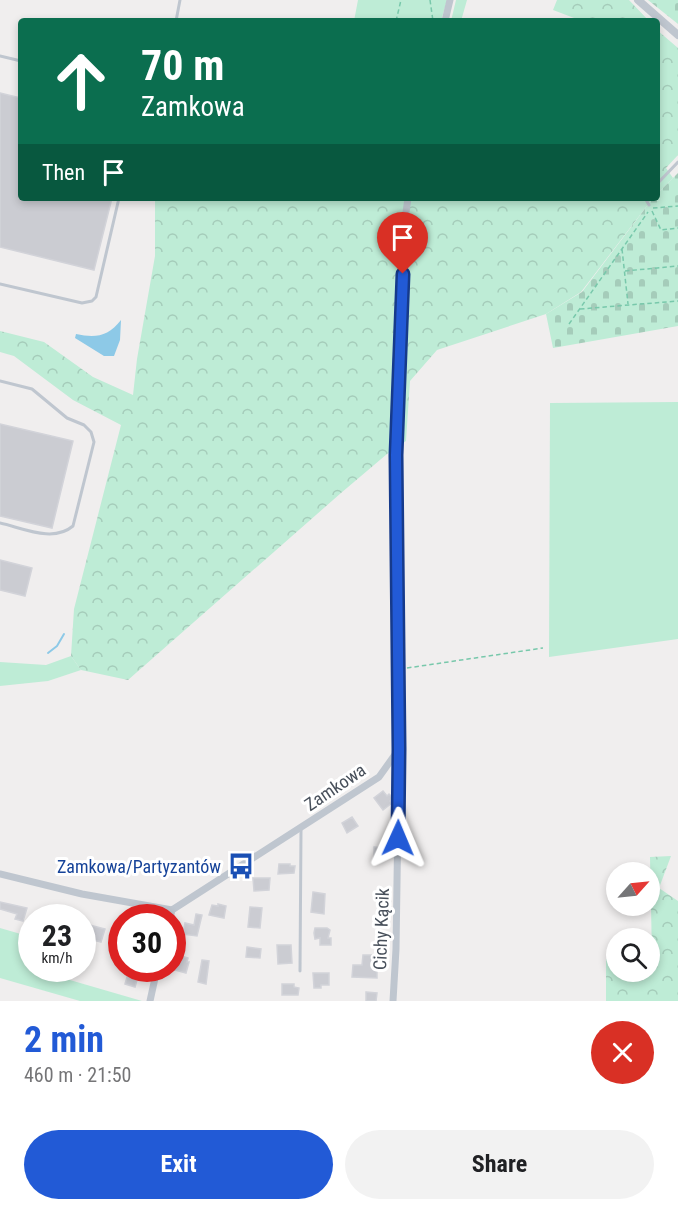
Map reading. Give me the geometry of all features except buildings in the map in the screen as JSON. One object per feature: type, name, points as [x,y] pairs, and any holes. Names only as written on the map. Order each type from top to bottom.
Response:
[{"type":"street","points":[[446,18],[450,0]]},
{"type":"street","points":[[638,0],[659,18]]},
{"type":"street","points":[[660,19],[678,35]]},
{"type":"street","points":[[399,749],[396,455],[403,314],[403,233],[408,201]]},
{"type":"street","name":"Zamkowa","points":[[186,904],[379,777],[399,749]]},
{"type":"street","name":"Cichy Kącik","points":[[393,1001],[399,749]]},
{"type":"street","points":[[0,874],[126,904]]},
{"type":"street","points":[[150,1001],[154,982]]},
{"type":"lane","points":[[177,18],[180,0]]},
{"type":"lane","points":[[0,56],[18,60]]},
{"type":"lane","points":[[660,181],[678,162]]},
{"type":"lane","points":[[0,284],[82,303],[92,301],[96,297],[118,201]]},
{"type":"lane","points":[[646,201],[649,206]]},
{"type":"lane","points":[[0,381],[32,389],[67,418],[84,425],[91,432],[93,442],[73,526],[68,530],[53,534],[0,523]]},
{"type":"lane","name":"Zamkowa","points":[[300,971],[301,828]]},
{"type":"path","points":[[397,18],[401,0]]},
{"type":"path","points":[[430,0],[433,18]]},
{"type":"path","points":[[649,206],[678,206]]},
{"type":"path","points":[[649,206],[661,230],[678,228]]},
{"type":"path","points":[[569,324],[649,206]]},
{"type":"path","points":[[622,248],[628,306]]},
{"type":"path","points":[[624,271],[678,266]]},
{"type":"path","points":[[579,309],[678,301]]},
{"type":"path","points":[[399,670],[543,648]]},
{"type":"green space","points":[[358,0],[447,0],[442,18],[355,18]]},
{"type":"green space","points":[[456,0],[467,0],[462,18],[452,18]]},
{"type":"green space","points":[[557,0],[629,0],[646,18],[574,18],[553,10]]},
{"type":"green space","points":[[648,0],[678,0],[678,24]]},
{"type":"green space","points":[[660,33],[678,48],[678,155],[666,168],[673,178],[660,191]]},
{"type":"green space","points":[[678,173],[678,326],[553,348],[546,314],[582,292],[651,201],[660,201],[660,191]]},
{"type":"green space","points":[[155,201],[651,201],[581,292],[546,314],[437,350],[410,381],[406,441],[341,493],[128,680],[81,670],[71,656],[74,609],[121,425],[73,400],[14,356],[0,352],[0,331],[44,342],[93,377],[133,395],[155,256]]},
{"type":"green space","points":[[678,402],[678,639],[549,657],[550,403]]},
{"type":"green space","points":[[71,656],[81,670],[48,681],[0,686],[0,662],[46,665]]},
{"type":"green space","points":[[671,856],[660,885],[660,862],[650,862],[650,857]]},
{"type":"green space","points":[[660,889],[678,901],[678,1001],[606,1001],[606,982],[660,982],[660,928],[651,928],[651,916],[660,916]]},
{"type":"green space","points":[[0,928],[18,933],[18,982],[77,982],[142,1001],[80,1001],[0,978]]},
{"type":"water","points":[[121,320],[120,340],[114,356],[104,356],[75,338],[76,334],[101,335],[111,330]]},
{"type":"waterway","points":[[48,653],[57,646],[64,634]]},
{"type":"place","name":"Zamkowa/Partyzantów","points":[[241,866]]},
{"type":"route","points":[[398,838],[399,670],[396,455],[403,274]]}]
